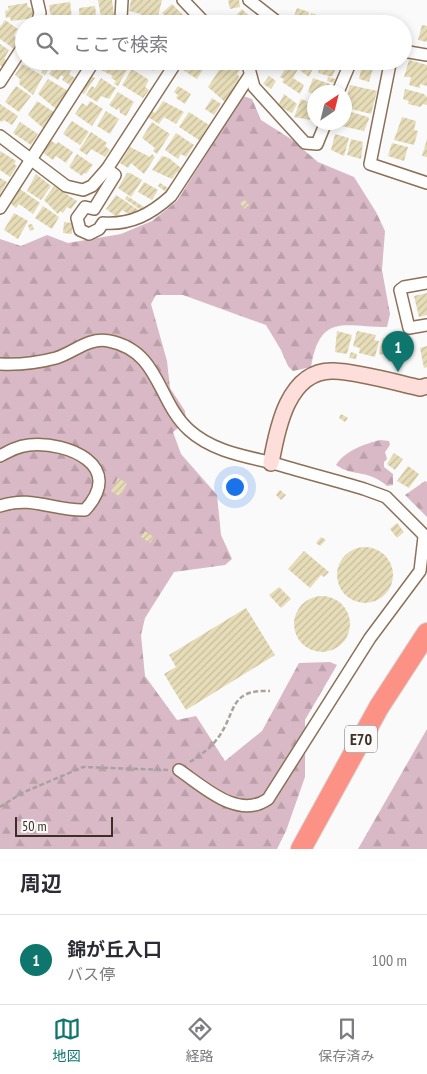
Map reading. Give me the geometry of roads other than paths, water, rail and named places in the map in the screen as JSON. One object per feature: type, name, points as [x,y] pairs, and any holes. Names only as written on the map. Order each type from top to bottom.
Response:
[{"type":"highway","name":"E70","points":[[300,849],[379,707],[427,633]]},
{"type":"street","points":[[38,0],[40,15]]},
{"type":"street","points":[[121,15],[122,0]]},
{"type":"street","points":[[183,0],[196,15]]},
{"type":"street","points":[[249,0],[268,15]]},
{"type":"street","points":[[412,53],[427,56]]},
{"type":"street","points":[[0,82],[15,59]]},
{"type":"street","points":[[0,208],[88,70]]},
{"type":"street","points":[[0,136],[66,186],[83,190],[92,186],[106,169],[171,70]]},
{"type":"street","points":[[249,70],[254,87],[266,103],[287,121],[305,143],[317,144],[323,130]]},
{"type":"street","points":[[341,85],[348,70]]},
{"type":"street","points":[[389,70],[370,164],[427,183]]},
{"type":"street","points":[[103,223],[120,224],[140,218],[158,208],[171,196],[250,75]]},
{"type":"street","points":[[94,209],[115,175],[106,169]]},
{"type":"street","points":[[85,208],[94,209],[100,213],[103,223],[94,233],[88,234],[80,230],[77,221],[78,215],[85,208]]},
{"type":"street","points":[[427,283],[404,287],[400,290],[409,328],[427,325]]},
{"type":"street","points":[[0,364],[22,365],[58,357],[88,342],[107,340],[120,344],[138,353],[149,364],[168,403],[190,431],[226,451],[386,497],[426,538],[420,571],[370,638],[268,799],[258,806],[236,805],[216,797],[179,770]]},
{"type":"street","points":[[271,463],[278,426],[293,392],[308,378],[333,370],[420,388],[427,386]]},
{"type":"street","points":[[0,456],[15,448],[30,445],[72,451],[94,464],[98,474],[98,489],[92,502],[85,510],[72,510],[31,501],[16,501],[0,506]]},
{"type":"place","name":"錦が丘入口","points":[[398,372]]}]
